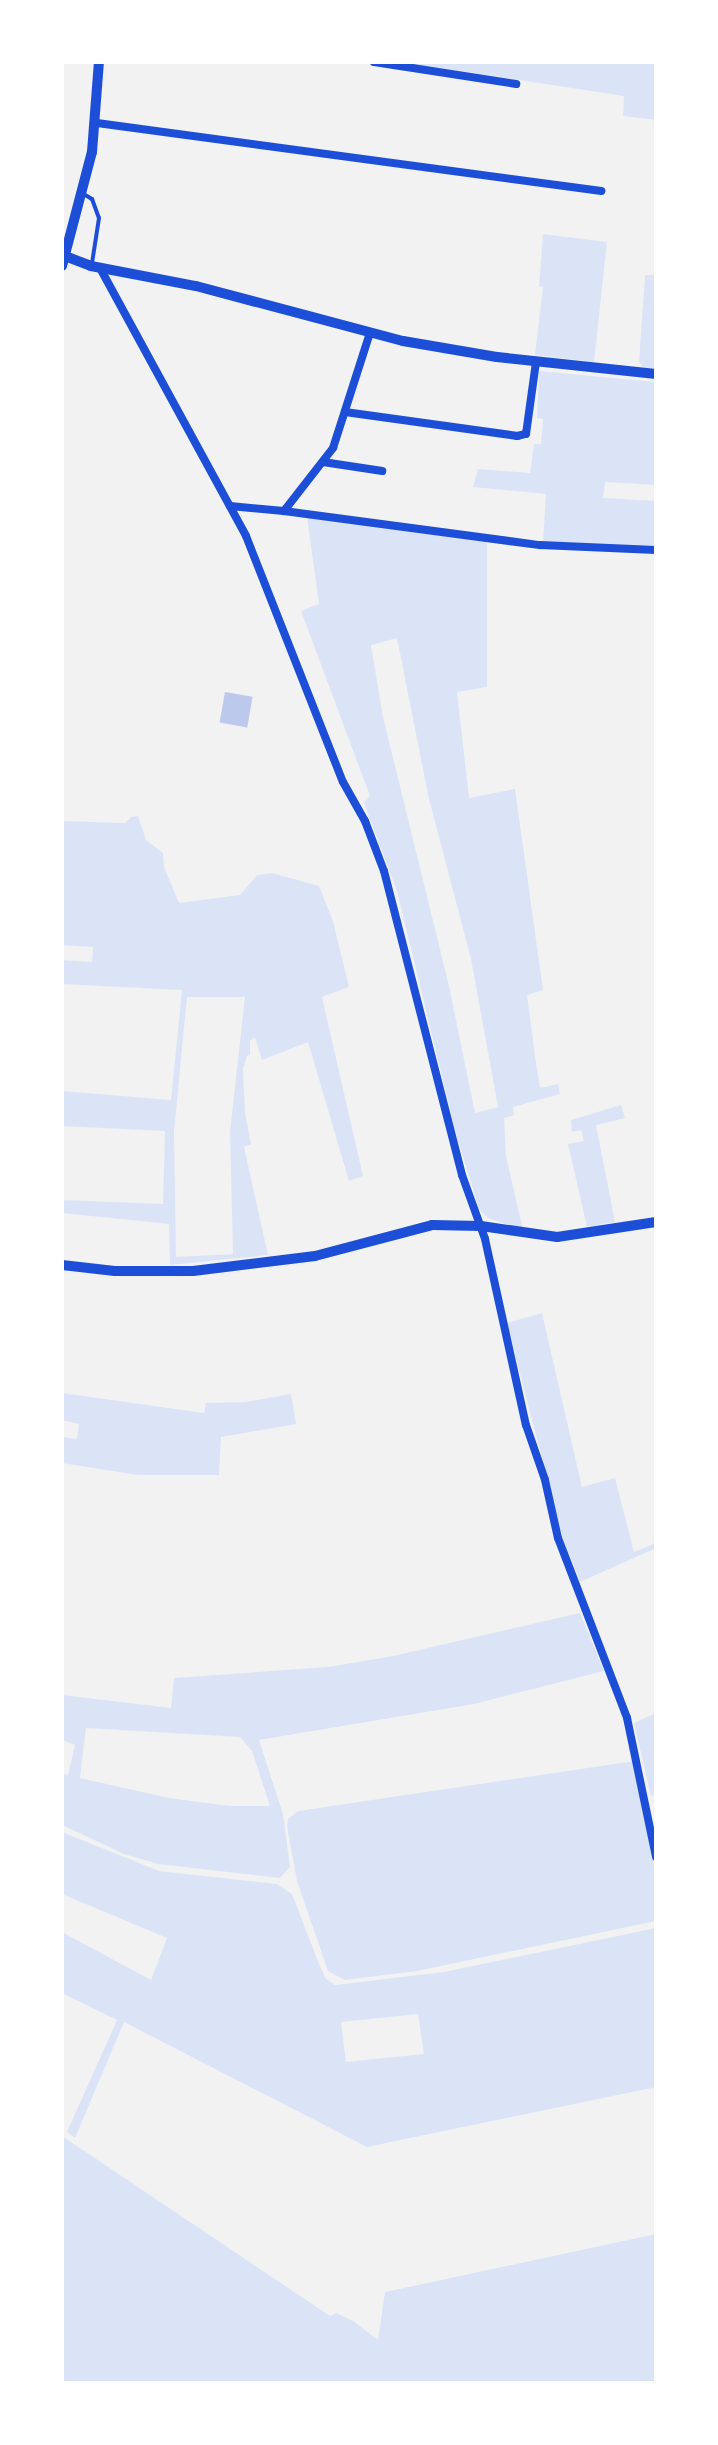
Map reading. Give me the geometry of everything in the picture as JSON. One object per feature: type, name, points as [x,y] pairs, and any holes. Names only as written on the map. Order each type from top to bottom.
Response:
[{"type":"street","points":[[99,62],[97,123],[82,193],[63,258],[196,286],[370,333],[536,362],[656,374]]},
{"type":"street","points":[[374,62],[516,84]]},
{"type":"street","points":[[97,123],[601,191]]},
{"type":"street","points":[[96,267],[230,506],[343,782],[365,821],[384,871],[462,1175],[481,1226],[526,1425],[545,1480],[558,1538],[627,1718],[656,1857]]},
{"type":"street","points":[[284,511],[333,448],[370,333]]},
{"type":"street","points":[[345,412],[517,436],[526,434],[536,362]]},
{"type":"street","points":[[323,462],[382,471]]},
{"type":"street","points":[[230,506],[525,543],[656,550]]},
{"type":"street","points":[[62,1265],[164,1273],[229,1269],[315,1256],[422,1227],[481,1226],[557,1237],[656,1222]]},
{"type":"lane","points":[[82,193],[92,199],[99,218],[96,267]]},
{"type":"shaded area","points":[[402,62],[656,62],[656,120],[623,116],[624,96]]},
{"type":"shaded area","points":[[543,234],[607,242],[594,362],[535,355],[543,287],[539,286]]},
{"type":"shaded area","points":[[645,275],[656,275],[656,369],[643,367],[639,362]]},
{"type":"shaded area","points":[[539,371],[656,382],[656,485],[605,482],[603,498],[656,501],[656,546],[543,542],[546,494],[473,487],[478,469],[530,473],[534,444],[541,444],[543,419],[537,418]]},
{"type":"shaded area","points":[[307,517],[487,542],[487,687],[457,692],[469,798],[515,789],[543,990],[527,995],[535,1056],[540,1088],[558,1084],[560,1094],[513,1107],[514,1115],[504,1118],[506,1156],[523,1230],[488,1218],[479,1209],[455,1130],[397,891],[364,803],[370,796],[301,611],[319,604]],"holes":[[[397,638],[429,799],[471,959],[498,1107],[475,1113],[449,986],[383,717],[371,645]]]},
{"type":"shaded area","points":[[138,816],[146,840],[163,853],[164,867],[179,903],[240,895],[257,875],[272,873],[319,886],[333,921],[349,987],[322,997],[363,1176],[349,1181],[308,1042],[262,1060],[255,1037],[250,1041],[250,1055],[243,1069],[245,1113],[251,1144],[244,1147],[268,1255],[170,1265],[169,1224],[62,1213],[62,1200],[163,1204],[165,1131],[62,1126],[62,1091],[171,1100],[182,990],[62,984],[62,960],[92,962],[93,947],[62,945],[62,821],[125,823],[131,817]],"holes":[[[187,997],[245,997],[230,1132],[233,1254],[176,1257],[174,1132]]]},
{"type":"shaded area","points":[[621,1105],[625,1118],[596,1125],[615,1222],[587,1227],[568,1144],[584,1141],[581,1130],[572,1132],[571,1120]]},
{"type":"shaded area","points":[[542,1313],[582,1487],[615,1478],[634,1552],[656,1543],[656,1548],[580,1582],[562,1536],[507,1323]]},
{"type":"shaded area","points":[[62,1393],[204,1413],[206,1403],[246,1402],[291,1394],[296,1424],[221,1437],[219,1475],[138,1475],[62,1463],[62,1437],[77,1439],[79,1424],[62,1420]]},
{"type":"shaded area","points":[[580,1613],[604,1671],[474,1704],[259,1740],[283,1814],[290,1867],[280,1878],[158,1864],[124,1854],[62,1825],[62,1773],[68,1775],[75,1745],[62,1740],[62,1695],[171,1708],[174,1678],[328,1667],[393,1656]],"holes":[[[86,1728],[240,1737],[252,1751],[270,1806],[230,1806],[169,1798],[80,1778]]]},
{"type":"shaded area","points":[[656,1713],[656,1794],[651,1796],[634,1723]]},
{"type":"shaded area","points":[[635,1761],[656,1876],[656,1921],[417,1971],[345,1980],[328,1971],[297,1881],[287,1827],[288,1819],[298,1811]]},
{"type":"shaded area","points":[[62,1832],[159,1871],[277,1884],[292,1894],[326,1979],[335,1985],[444,1972],[656,1928],[656,2087],[367,2147],[124,2022],[75,2138],[67,2132],[117,2020],[62,1993],[62,1932],[151,1980],[167,1938],[62,1894]],"holes":[[[418,2014],[424,2054],[346,2062],[341,2022]]]},
{"type":"shaded area","points":[[62,2136],[330,2316],[336,2313],[353,2321],[378,2340],[385,2292],[656,2234],[656,2383],[62,2383]]},
{"type":"building","points":[[225,692],[253,697],[247,727],[220,723]]}]
